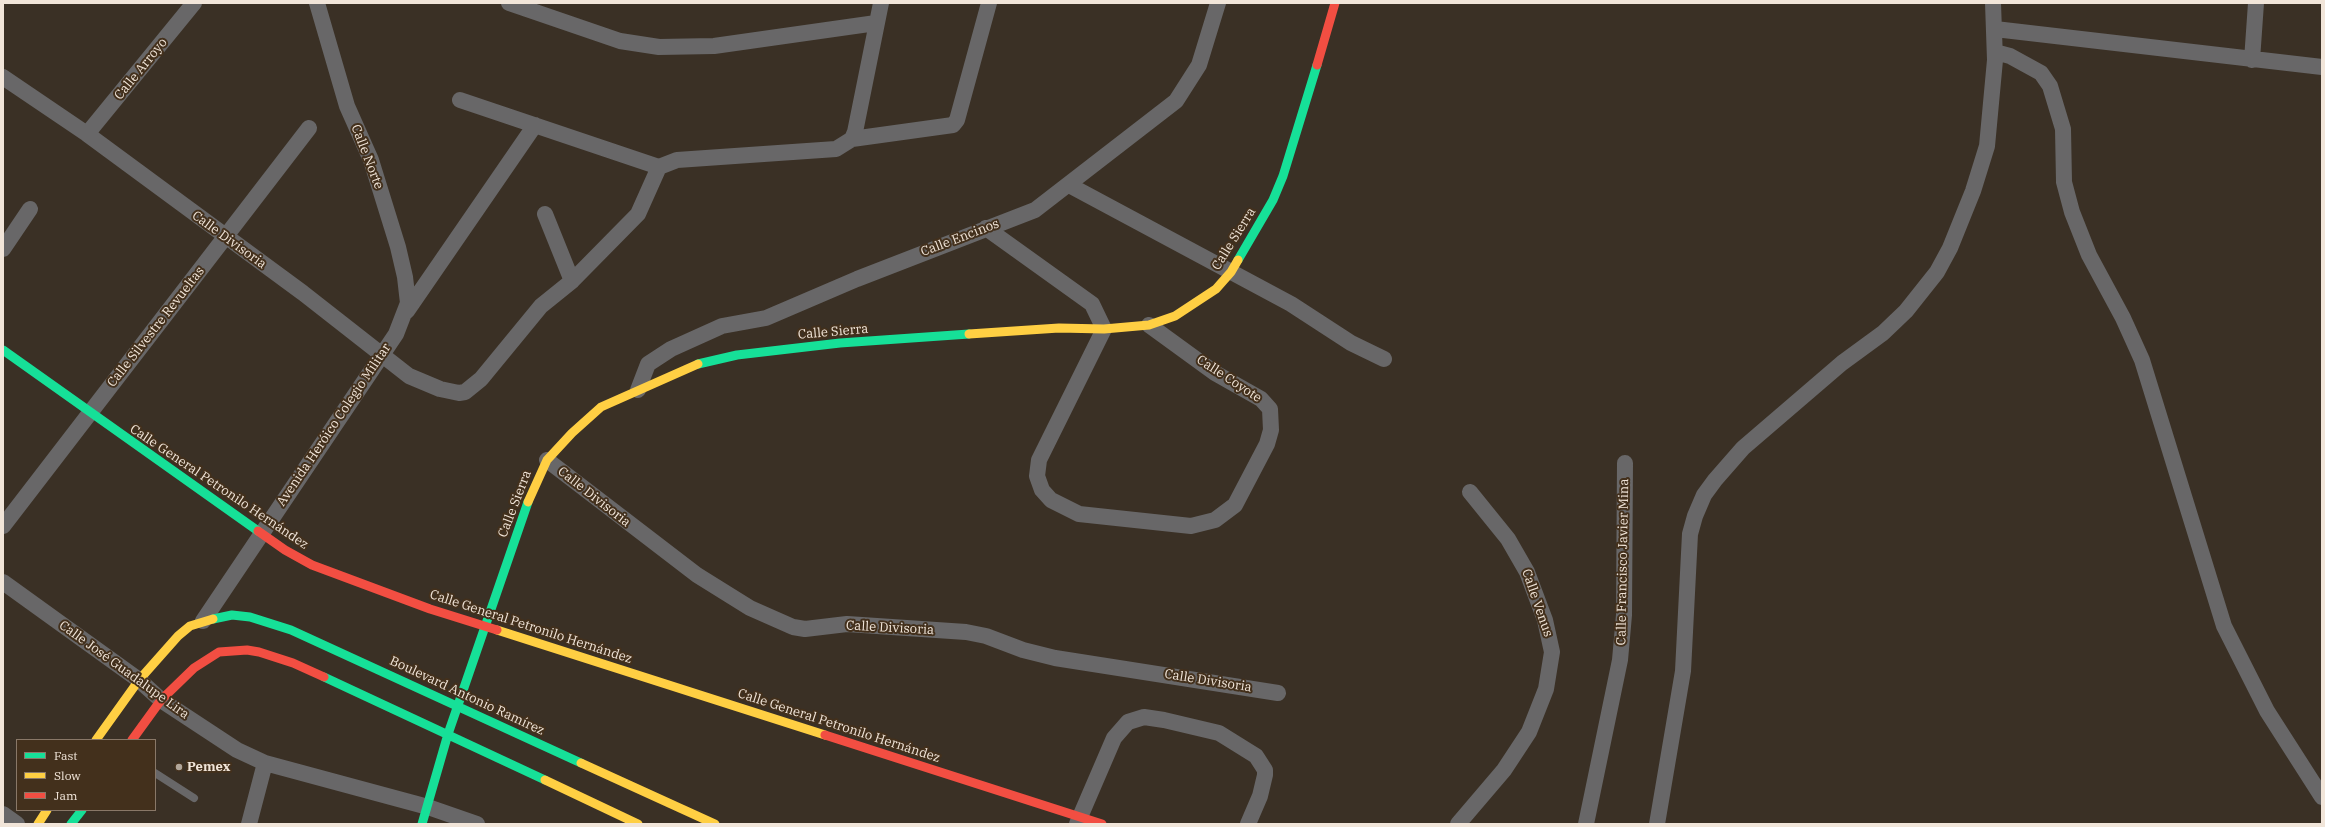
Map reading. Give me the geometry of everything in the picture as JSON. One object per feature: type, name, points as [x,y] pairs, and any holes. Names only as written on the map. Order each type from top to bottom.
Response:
[{"type":"street","name":"Calle Arroyo","points":[[87,134],[194,3]]},
{"type":"street","name":"Calle Norte","points":[[317,3],[347,106],[371,160],[398,247],[407,292],[406,312]]},
{"type":"street","points":[[509,3],[620,41],[659,47],[714,46],[876,23]]},
{"type":"street","points":[[852,139],[855,132],[881,3]]},
{"type":"street","points":[[460,100],[660,167],[677,160],[836,149],[852,139],[953,124],[957,120],[989,3]]},
{"type":"street","name":"Calle Encinos","points":[[638,390],[648,364],[671,349],[722,326],[766,318],[986,228],[1035,210],[1176,101],[1199,65],[1218,3]]},
{"type":"street","name":"Calle Sierra","points":[[422,824],[448,734],[532,491],[547,460],[572,433],[601,407],[703,362],[737,355],[840,343],[1059,328],[1104,329],[1149,325],[1175,316],[1199,303],[1216,289],[1231,272],[1273,200],[1284,176],[1310,92],[1334,3]]},
{"type":"street","points":[[1658,824],[1682,672],[1690,534],[1695,516],[1704,495],[1743,448],[1842,363],[1883,334],[1906,311],[1937,272],[1950,248],[1982,168],[1987,146],[1993,94],[1995,52],[1993,3]]},
{"type":"street","points":[[2252,60],[2256,3]]},
{"type":"street","points":[[1995,29],[2322,67]]},
{"type":"street","points":[[1995,52],[2010,56],[2041,73],[2050,86],[2063,130],[2064,182],[2072,212],[2089,255],[2123,318],[2142,360],[2224,626],[2266,711],[2322,797]]},
{"type":"street","name":"Calle Divisoria","points":[[3,78],[87,134],[409,376],[440,389],[459,393],[465,392],[481,379],[542,306],[572,281]]},
{"type":"street","points":[[406,312],[535,125]]},
{"type":"street","name":"Calle Silvestre Revueltas","points":[[3,526],[309,128]]},
{"type":"street","points":[[545,214],[572,281],[638,214],[660,167]]},
{"type":"street","points":[[1069,185],[1291,304],[1351,344],[1384,359]]},
{"type":"street","points":[[3,249],[30,209]]},
{"type":"street","points":[[986,228],[1092,304],[1104,329]]},
{"type":"street","name":"Avenida Heróico Colegio Militar","points":[[97,739],[139,680],[178,636],[190,626],[203,621],[396,334],[406,312]]},
{"type":"street","name":"Calle Coyote","points":[[1104,329],[1039,460],[1037,476],[1042,490],[1051,500],[1079,514],[1191,526],[1215,520],[1235,505],[1267,444],[1271,430],[1270,409],[1261,399],[1215,373],[1149,325]]},
{"type":"street","name":"Calle General Petronilo Hernández","points":[[3,350],[89,413],[261,533],[312,565],[376,590],[1078,820],[1102,824]]},
{"type":"street","name":"Calle Divisoria","points":[[547,460],[697,575],[750,608],[794,627],[805,629],[847,624],[966,632],[986,636],[1023,650],[1055,658],[1278,693]]},
{"type":"street","name":"Calle Francisco Javier Mina","points":[[1586,824],[1620,660],[1624,615],[1625,464]]},
{"type":"street","name":"Calle Venus","points":[[1458,824],[1504,770],[1529,732],[1546,689],[1552,652],[1545,620],[1527,572],[1508,539],[1470,492]]},
{"type":"street","name":"Calle José Guadalupe Lira","points":[[3,582],[139,680],[161,700],[237,750],[265,763],[428,807],[477,824]]},
{"type":"street","name":"Boulevard Antonio Ramírez","points":[[203,621],[232,615],[250,617],[280,626],[715,824]]},
{"type":"street","points":[[133,739],[161,700],[194,668],[206,659],[219,652],[229,650],[259,652],[316,672],[638,824]]},
{"type":"street","points":[[1078,820],[1108,747],[1118,730],[1135,718],[1164,720],[1220,733],[1248,750],[1261,763],[1265,775],[1260,796],[1248,824]]},
{"type":"street","points":[[249,824],[265,763]]},
{"type":"street","points":[[38,824],[46,811]]},
{"type":"street","points":[[71,824],[81,811]]},
{"type":"street","points":[[3,814],[17,824]]},
{"type":"lane","points":[[156,774],[194,798]]},
{"type":"traffic: fast","points":[[1238,260],[1273,200],[1283,176],[1317,65]]},
{"type":"traffic: fast","points":[[698,364],[737,355],[840,343],[969,334]]},
{"type":"traffic: fast","points":[[3,350],[258,531]]},
{"type":"traffic: fast","points":[[422,824],[448,734],[528,502]]},
{"type":"traffic: fast","points":[[213,619],[232,615],[250,617],[291,630],[581,763]]},
{"type":"traffic: fast","points":[[324,677],[545,780]]},
{"type":"traffic: fast","points":[[71,824],[81,811]]},
{"type":"traffic: slow","points":[[969,334],[1059,328],[1104,329],[1149,325],[1175,316],[1216,289],[1231,272],[1238,260]]},
{"type":"traffic: slow","points":[[528,502],[547,460],[572,433],[601,407],[698,364]]},
{"type":"traffic: slow","points":[[97,739],[139,680],[178,636],[190,626],[213,619]]},
{"type":"traffic: slow","points":[[497,630],[825,735]]},
{"type":"traffic: slow","points":[[581,763],[715,824]]},
{"type":"traffic: slow","points":[[545,780],[638,824]]},
{"type":"traffic: slow","points":[[38,824],[46,811]]},
{"type":"traffic: jam","points":[[1317,65],[1335,3]]},
{"type":"traffic: jam","points":[[258,531],[285,550],[312,565],[430,609],[497,630]]},
{"type":"traffic: jam","points":[[133,739],[161,700],[194,668],[219,652],[247,650],[259,652],[293,663],[324,677]]},
{"type":"traffic: jam","points":[[825,735],[1102,824]]},
{"type":"place","name":"Pemex","points":[[179,767]]}]
